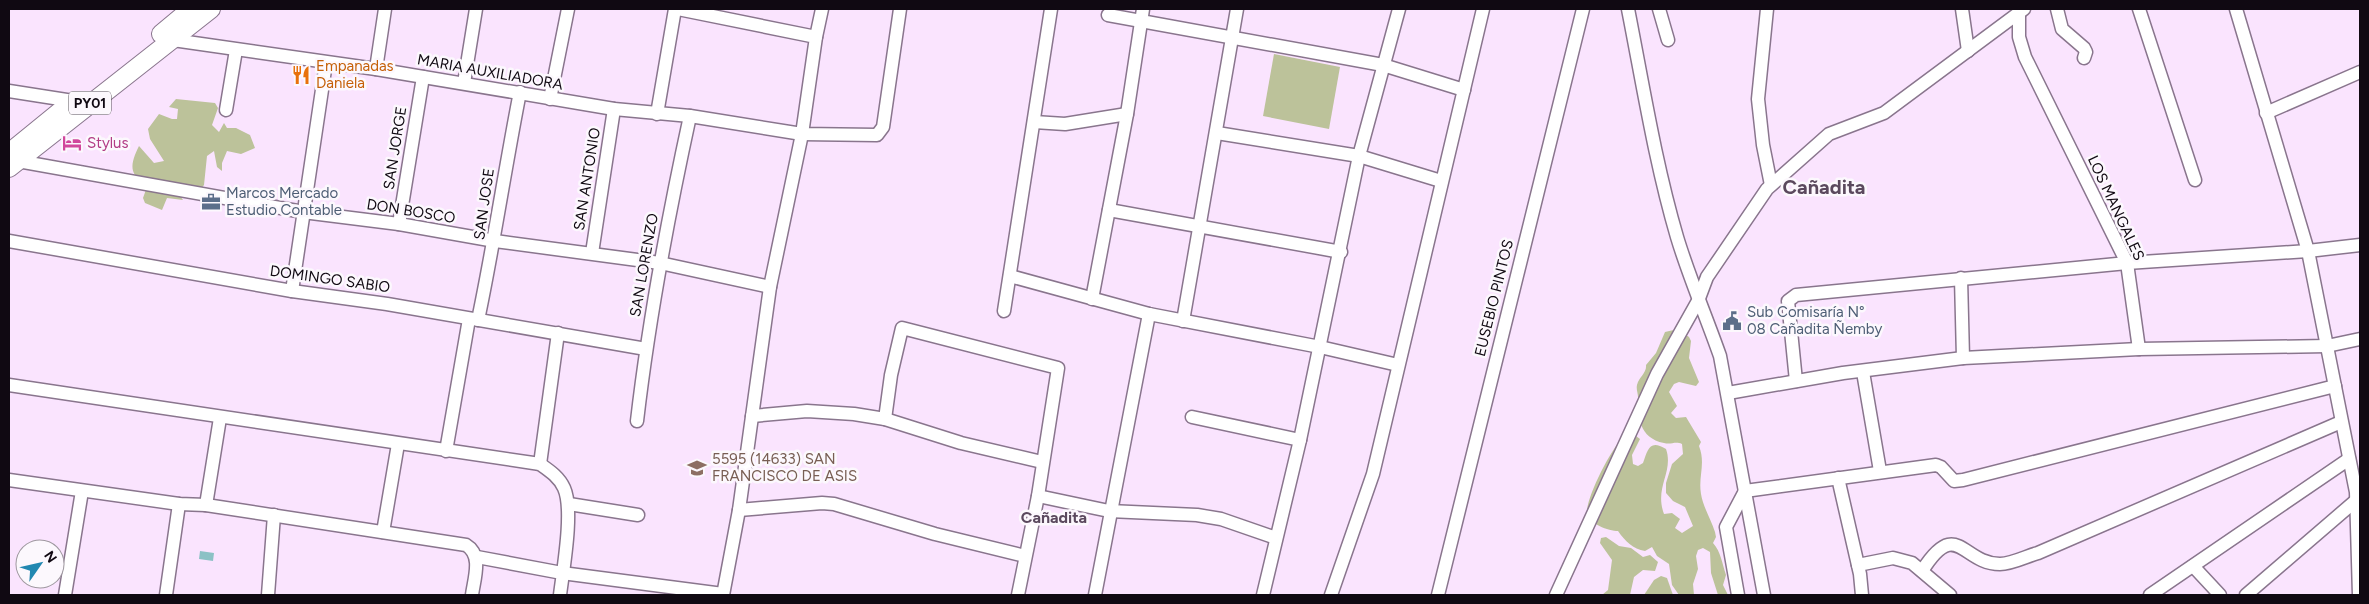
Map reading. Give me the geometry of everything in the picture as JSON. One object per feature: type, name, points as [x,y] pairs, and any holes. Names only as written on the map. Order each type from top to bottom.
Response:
[{"type":"highway","name":"PY01","points":[[12,161],[89,103],[167,36],[188,13],[211,9]]},
{"type":"highway","name":"PY01","points":[[12,161],[73,101],[167,36]]},
{"type":"street","points":[[376,69],[385,9]]},
{"type":"street","points":[[464,82],[476,9]]},
{"type":"street","points":[[550,99],[568,9]]},
{"type":"street","points":[[657,114],[677,9],[816,37]]},
{"type":"street","points":[[477,557],[562,573],[723,594],[739,510],[770,287],[802,134],[816,37],[822,9]]},
{"type":"street","name":"MARIA AUXILIADORA","points":[[167,36],[236,50],[464,82],[614,109],[690,116],[802,134],[877,135],[881,132],[900,9]]},
{"type":"street","points":[[1004,311],[1051,9]]},
{"type":"street","points":[[1183,321],[1237,9]]},
{"type":"street","points":[[1262,595],[1300,440],[1341,252],[1359,156],[1399,9]]},
{"type":"street","points":[[1331,595],[1373,474],[1483,9]]},
{"type":"street","name":"EUSEBIO PINTOS","points":[[1438,595],[1583,9]]},
{"type":"street","points":[[1628,9],[1659,170],[1677,237],[1698,301],[1708,321],[1720,356],[1764,595]]},
{"type":"street","points":[[1660,9],[1668,40]]},
{"type":"street","points":[[1767,9],[1758,99],[1763,145],[1771,185]]},
{"type":"street","points":[[1962,9],[1968,52]]},
{"type":"street","points":[[2057,9],[2060,26],[2084,48],[2086,52],[2084,58]]},
{"type":"street","points":[[2139,9],[2196,180]]},
{"type":"street","points":[[2236,9],[2308,251],[2358,499],[2359,595]]},
{"type":"street","points":[[1556,595],[1657,374],[1698,301],[1707,278],[1771,185],[1829,134],[1884,113],[2021,11]]},
{"type":"street","name":"LOS MANGALES","points":[[2021,11],[2021,47],[2128,263],[2138,349]]},
{"type":"street","points":[[1108,15],[1142,15],[1231,38],[1383,65],[1464,90]]},
{"type":"street","points":[[1092,299],[1127,114],[1142,15]]},
{"type":"street","points":[[226,110],[236,50]]},
{"type":"street","points":[[292,291],[326,63]]},
{"type":"street","points":[[2266,113],[2360,72]]},
{"type":"street","name":"SAN JORGE","points":[[399,224],[423,77]]},
{"type":"street","points":[[9,91],[73,101]]},
{"type":"street","name":"SAN JOSE","points":[[446,451],[474,319],[495,241],[500,197],[520,92]]},
{"type":"street","name":"SAN ANTONIO","points":[[592,253],[614,109]]},
{"type":"street","points":[[1034,122],[1065,124],[1127,114]]},
{"type":"street","name":"SAN LORENZO","points":[[637,421],[646,349],[660,264],[690,116]]},
{"type":"street","points":[[1217,133],[1359,156],[1441,181]]},
{"type":"street","name":"DON BOSCO","points":[[12,161],[303,212],[399,224],[495,241],[592,253],[660,264],[770,287]]},
{"type":"street","points":[[1109,210],[1341,252]]},
{"type":"street","name":"DOMINGO SABIO","points":[[9,241],[292,291],[387,304],[646,349]]},
{"type":"street","points":[[1796,381],[1788,301],[1791,297],[1961,278],[2128,263],[2308,251],[2360,245]]},
{"type":"street","points":[[1010,276],[1149,314],[1320,347],[1398,365]]},
{"type":"street","points":[[1961,278],[1963,358]]},
{"type":"street","points":[[1095,595],[1109,511],[1149,314]]},
{"type":"street","points":[[885,420],[891,375],[902,328],[1058,368],[1038,496],[1024,556],[1018,595]]},
{"type":"street","points":[[540,464],[558,333]]},
{"type":"street","points":[[1728,393],[1796,381],[1963,358],[2138,349],[2327,346],[2360,338]]},
{"type":"street","points":[[1863,372],[1880,471]]},
{"type":"street","points":[[9,385],[220,418],[323,431],[398,444],[540,464],[557,476],[564,488],[569,504],[560,595]]},
{"type":"street","points":[[1745,491],[1880,471],[1936,465],[1942,467],[1954,481],[1963,480],[2334,386]]},
{"type":"street","points":[[752,416],[807,411],[854,414],[885,420],[961,443],[1042,462]]},
{"type":"street","points":[[1192,417],[1300,440]]},
{"type":"street","points":[[206,505],[220,418]]},
{"type":"street","points":[[1922,571],[1932,554],[1943,546],[1953,544],[1985,560],[2000,564],[2038,553],[2341,422]]},
{"type":"street","points":[[384,532],[398,444]]},
{"type":"street","points":[[2150,595],[2349,459]]},
{"type":"street","points":[[1838,478],[1858,565],[1862,595]]},
{"type":"street","points":[[9,480],[178,504],[206,505],[466,545],[472,549],[477,557],[472,595]]},
{"type":"street","points":[[65,595],[82,491]]},
{"type":"street","points":[[1738,595],[1726,524],[1745,491]]},
{"type":"street","points":[[1038,496],[1109,511],[1221,519],[1276,538]]},
{"type":"street","points":[[2246,595],[2358,499]]},
{"type":"street","points":[[739,510],[822,503],[834,504],[935,534],[1024,556]]},
{"type":"street","points":[[166,595],[178,504]]},
{"type":"street","points":[[569,504],[638,516]]},
{"type":"street","points":[[268,595],[274,515]]},
{"type":"street","points":[[1858,565],[1893,558],[1912,563],[1950,595]]},
{"type":"street","points":[[2193,566],[2220,595]]},
{"type":"shaded area","points":[[1274,54],[1340,67],[1329,129],[1263,116]]},
{"type":"shaded area","points":[[176,99],[215,103],[218,108],[212,125],[219,132],[224,123],[227,128],[236,128],[250,135],[255,148],[241,154],[227,151],[222,163],[222,171],[217,167],[214,151],[207,156],[204,185],[200,190],[178,193],[183,200],[167,198],[162,210],[145,203],[143,198],[148,184],[134,173],[133,164],[139,146],[154,163],[164,161],[150,139],[148,129],[159,114],[177,119],[178,109],[169,107]]},
{"type":"shaded area","points":[[1678,329],[1689,337],[1691,341],[1689,358],[1699,382],[1696,386],[1679,382],[1674,384],[1669,392],[1677,406],[1671,413],[1676,418],[1686,417],[1701,442],[1699,446],[1702,459],[1701,494],[1703,504],[1715,532],[1716,537],[1713,543],[1720,554],[1726,575],[1723,585],[1728,595],[1718,595],[1711,573],[1710,552],[1703,548],[1698,550],[1696,556],[1698,569],[1693,584],[1694,595],[1679,595],[1672,585],[1669,564],[1657,556],[1652,547],[1645,551],[1633,546],[1618,531],[1604,528],[1595,523],[1588,516],[1587,512],[1591,495],[1606,462],[1617,444],[1624,437],[1632,433],[1640,439],[1632,455],[1633,464],[1638,466],[1643,463],[1650,447],[1656,445],[1666,449],[1668,465],[1661,496],[1664,514],[1672,513],[1680,519],[1675,528],[1682,533],[1693,526],[1685,507],[1673,501],[1666,493],[1666,483],[1672,464],[1683,454],[1682,444],[1664,443],[1649,437],[1645,432],[1640,419],[1637,386],[1646,365],[1656,353],[1665,332]]},
{"type":"shaded area","points":[[1606,537],[1619,546],[1631,548],[1643,557],[1650,555],[1658,562],[1655,571],[1643,570],[1634,577],[1630,595],[1602,595],[1608,590],[1612,560],[1600,543],[1601,538]]},
{"type":"shaded area","points":[[200,551],[214,553],[213,561],[199,559]]},
{"type":"shaded area","points":[[1661,576],[1667,578],[1673,595],[1644,595],[1654,580]]},
{"type":"place","name":"Empanadas Daniela","points":[[301,75]]},
{"type":"place","name":"Stylus","points":[[72,143]]},
{"type":"place","name":"Marcos Mercado Estudio Contable","points":[[211,202]]},
{"type":"place","name":"Sub Comisaría N° 08 Cañadita Ñemby","points":[[1732,321]]},
{"type":"place","name":"5595 (14633) SAN FRANCISCO DE ASIS","points":[[697,468]]},
{"type":"district","name":"Cañadita","points":[[1824,187]]},
{"type":"district","name":"Cañadita","points":[[1054,517]]}]
